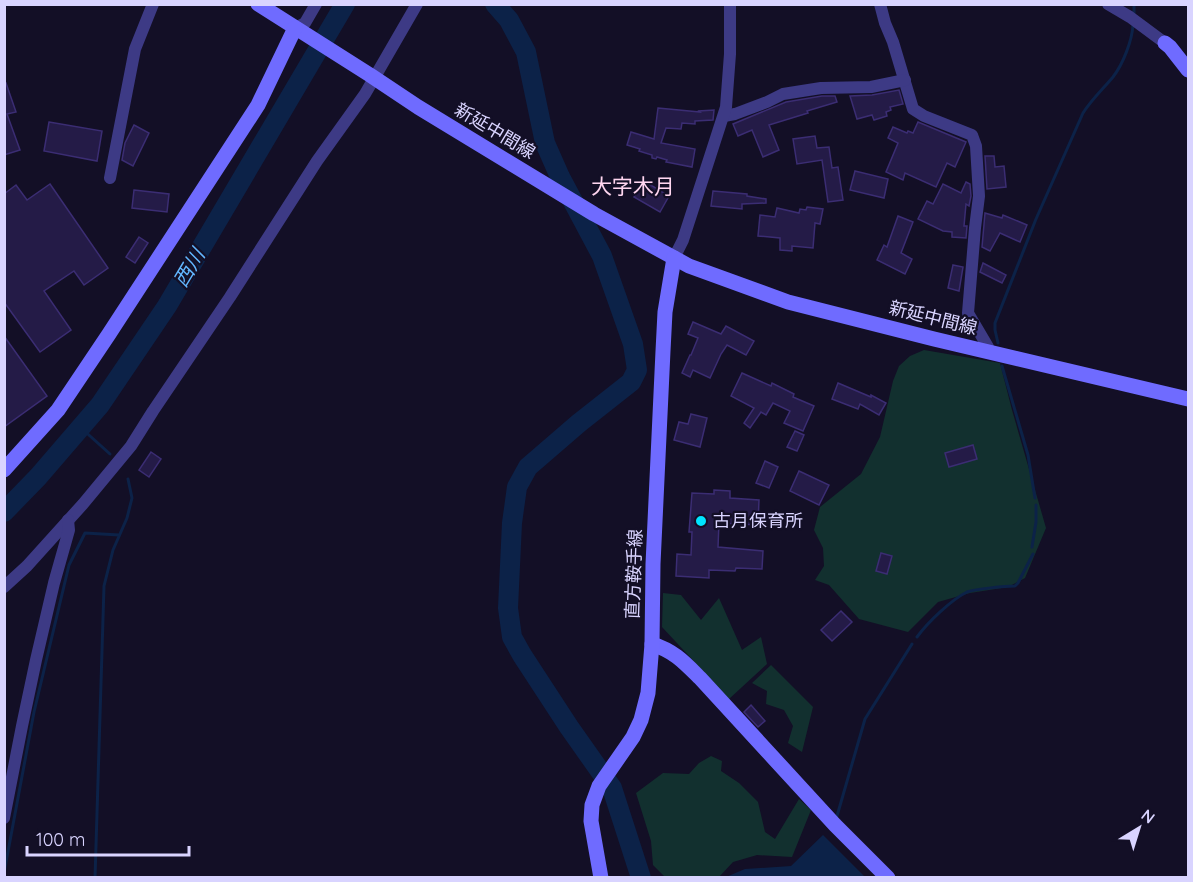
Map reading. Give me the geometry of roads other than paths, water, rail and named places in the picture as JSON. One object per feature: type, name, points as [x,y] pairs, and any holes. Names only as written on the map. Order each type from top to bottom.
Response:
[{"type":"main road","name":"新延中間線","points":[[258,4],[418,107],[594,214],[689,266],[788,302],[1188,399]]},
{"type":"main road","points":[[4,470],[58,410],[258,105],[302,33]]},
{"type":"main road","points":[[1165,44],[1188,70]]},
{"type":"main road","name":"直方鞍手線","points":[[601,878],[591,821],[592,805],[599,786],[631,741],[641,720],[648,693],[652,644],[653,564],[665,312],[674,258]]},
{"type":"main road","points":[[652,644],[679,657],[835,825],[888,878]]},
{"type":"street","points":[[110,178],[135,49],[153,4]]},
{"type":"street","points":[[302,33],[304,23],[316,4]]},
{"type":"street","points":[[4,587],[27,566],[83,504],[131,446],[230,297],[417,4]]},
{"type":"street","points":[[674,258],[683,240],[726,107],[730,54],[730,4]]},
{"type":"street","points":[[880,4],[913,109],[924,116],[972,135],[976,146],[980,196],[968,313],[988,347],[988,351]]},
{"type":"street","points":[[1108,4],[1129,11],[1165,44]]},
{"type":"street","points":[[724,116],[735,114],[783,94],[821,88],[871,87],[904,80]]},
{"type":"street","points":[[4,818],[36,660],[69,530],[68,520]]},
{"type":"water","points":[[823,835],[865,877],[726,877],[745,869],[791,866]]},
{"type":"waterway","name":"西川","points":[[4,512],[38,477],[100,405],[167,306],[345,4]]},
{"type":"waterway","points":[[495,4],[509,20],[526,52],[545,143],[560,177],[602,256],[633,344],[637,370],[631,382],[528,467],[517,487],[512,523],[508,608],[512,637],[569,727],[612,788],[641,878]]},
{"type":"waterway","points":[[1134,4],[1134,15]]},
{"type":"waterway","points":[[998,343],[995,323],[1036,219],[1083,113],[1120,66],[1129,45],[1133,25]]},
{"type":"waterway","points":[[1002,366],[1028,455],[1035,498]]},
{"type":"waterway","points":[[80,427],[110,454]]},
{"type":"waterway","points":[[95,878],[104,586],[113,550],[127,518],[132,498],[128,479]]},
{"type":"waterway","points":[[1032,547],[1036,505]]},
{"type":"waterway","points":[[4,873],[34,712],[69,565],[85,533],[119,535]]},
{"type":"waterway","points":[[917,637],[940,612],[967,592],[1015,586],[1033,554]]},
{"type":"waterway","points":[[837,816],[865,719],[912,644]]},
{"type":"place","name":"古月保育所","points":[[701,521]]},
{"type":"district","name":"大字木月","points":[[633,187]]}]
